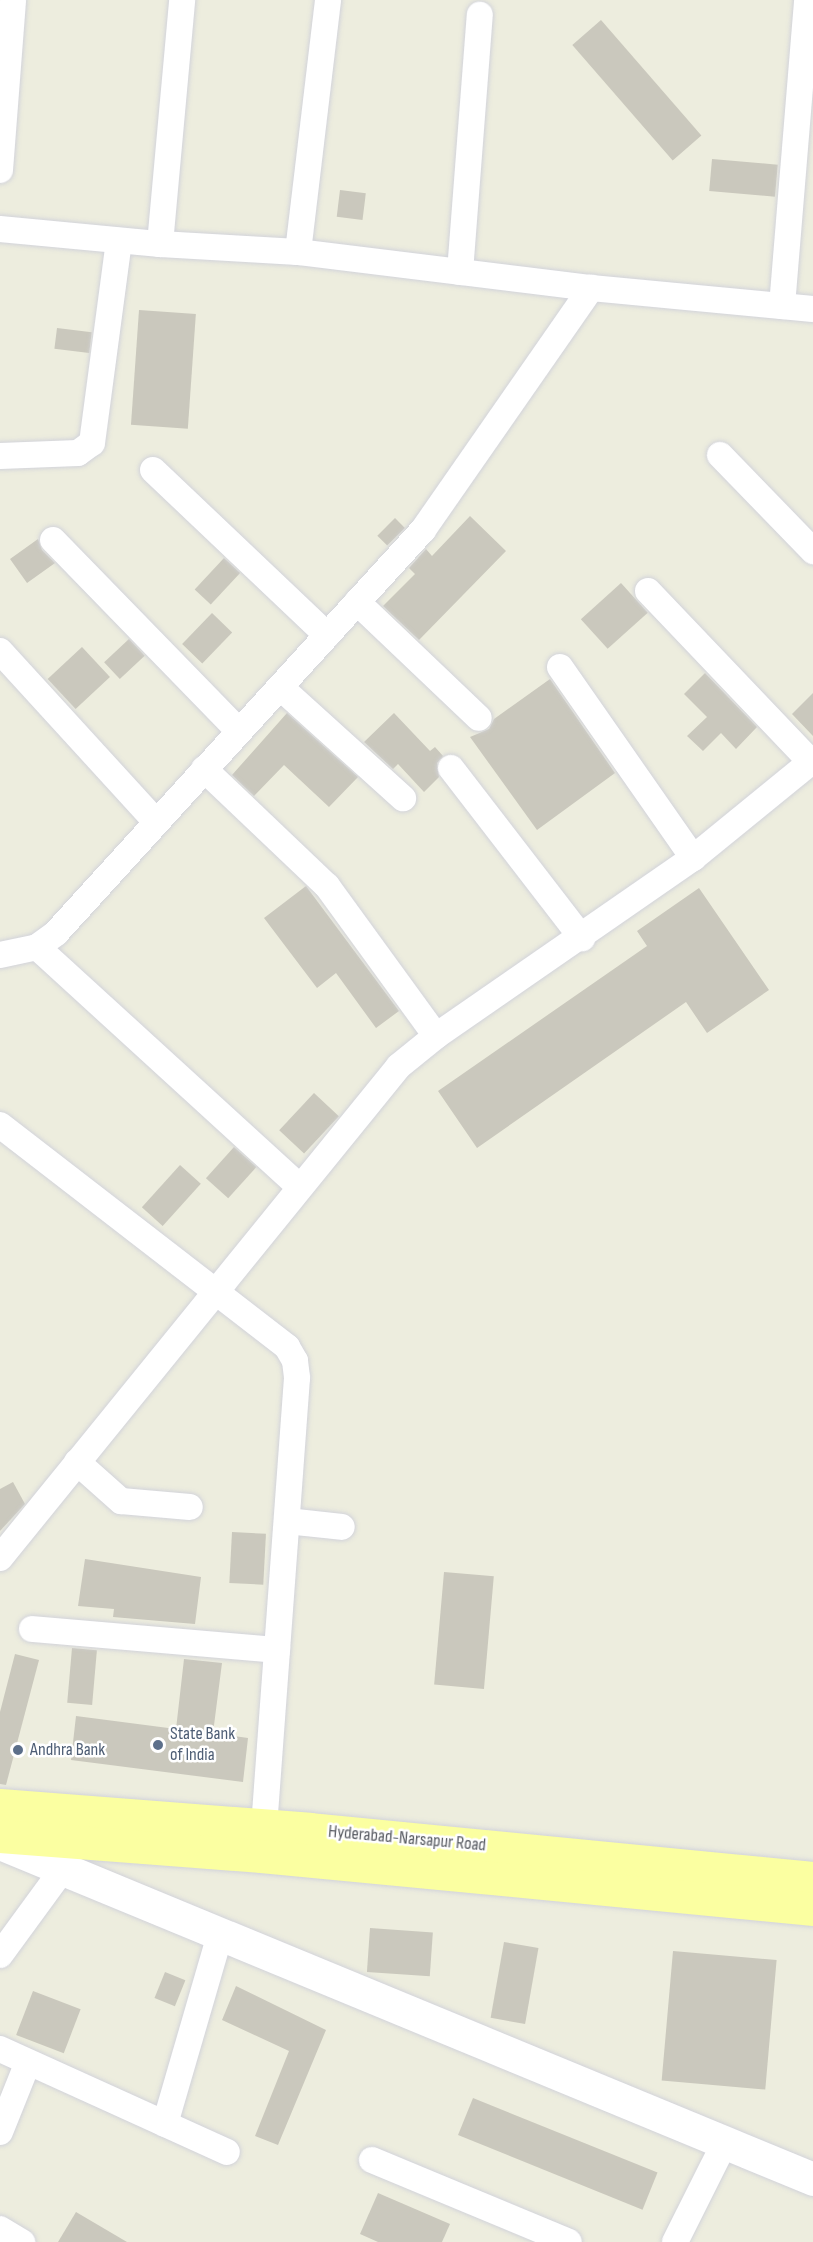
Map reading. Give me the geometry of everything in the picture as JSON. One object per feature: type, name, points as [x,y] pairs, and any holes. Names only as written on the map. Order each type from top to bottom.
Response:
[{"type":"main road","name":"Hyderabad-Narsapur Road","points":[[0,1805],[813,1878]]},
{"type":"main road","name":"Hyderabad-Narsapur Road","points":[[0,1836],[261,1856],[813,1909]]},
{"type":"street","points":[[0,170],[13,0]]},
{"type":"street","points":[[160,244],[182,0]]},
{"type":"street","points":[[298,252],[328,0]]},
{"type":"street","points":[[782,306],[807,0]]},
{"type":"street","points":[[460,272],[480,15]]},
{"type":"street","points":[[0,229],[160,244],[298,252],[591,288],[813,309]]},
{"type":"street","points":[[0,456],[78,453],[92,443],[119,240]]},
{"type":"street","points":[[0,955],[36,947],[56,933],[357,602],[438,510],[591,288]]},
{"type":"street","points":[[720,455],[813,551]]},
{"type":"street","points":[[153,470],[327,635]]},
{"type":"street","points":[[53,540],[239,731]]},
{"type":"street","points":[[0,1558],[399,1066],[436,1036],[582,938],[693,858],[812,762],[648,591]]},
{"type":"street","points":[[357,602],[479,718]]},
{"type":"street","points":[[0,651],[156,822]]},
{"type":"street","points":[[560,667],[693,858]]},
{"type":"street","points":[[280,687],[403,798]]},
{"type":"street","points":[[451,768],[582,938]]},
{"type":"street","points":[[204,769],[327,886],[436,1036]]},
{"type":"street","points":[[36,947],[300,1187]]},
{"type":"street","points":[[0,1125],[287,1347],[295,1361],[287,1521],[264,1827]]},
{"type":"street","points":[[77,1462],[121,1501],[190,1507]]},
{"type":"street","points":[[287,1521],[342,1527]]},
{"type":"street","points":[[32,1629],[277,1650]]},
{"type":"street","points":[[0,1844],[813,2179]]},
{"type":"street","points":[[0,1955],[63,1869]]},
{"type":"street","points":[[165,2124],[220,1935]]},
{"type":"street","points":[[0,2049],[227,2152]]},
{"type":"street","points":[[0,2132],[28,2062]]},
{"type":"street","points":[[675,2242],[724,2144]]},
{"type":"street","points":[[372,2160],[569,2242]]},
{"type":"street","points":[[0,2229],[22,2242]]},
{"type":"building","points":[[601,20],[701,135],[673,160],[572,45]]},
{"type":"building","points":[[712,159],[778,165],[775,197],[709,191]]},
{"type":"building","points":[[340,190],[366,193],[363,220],[337,217]]},
{"type":"building","points":[[139,310],[196,314],[188,429],[131,425]]},
{"type":"building","points":[[57,328],[92,332],[89,353],[54,349]]},
{"type":"building","points":[[470,516],[506,551],[419,640],[383,606],[415,574],[409,568],[426,549],[432,556]]},
{"type":"building","points":[[395,518],[405,528],[387,546],[377,536]]},
{"type":"building","points":[[38,539],[42,550],[55,563],[27,583],[10,559]]},
{"type":"building","points":[[224,558],[240,573],[211,604],[195,589]]},
{"type":"building","points":[[621,583],[648,613],[608,649],[581,619]]},
{"type":"building","points":[[212,613],[232,632],[202,663],[182,644]]},
{"type":"building","points":[[129,639],[145,656],[120,679],[104,662]]},
{"type":"building","points":[[82,647],[110,677],[76,709],[48,679]]},
{"type":"building","points":[[705,673],[757,727],[736,749],[721,733],[703,751],[687,736],[707,717],[684,694]]},
{"type":"building","points":[[550,679],[615,773],[537,830],[470,737],[489,729],[494,719]]},
{"type":"building","points":[[813,693],[813,736],[792,714]]},
{"type":"building","points":[[287,713],[358,777],[329,807],[284,765],[254,796],[232,775]]},
{"type":"building","points":[[394,713],[430,751],[435,747],[443,756],[437,763],[439,777],[424,792],[398,764],[393,769],[364,742]]},
{"type":"building","points":[[306,886],[399,1011],[376,1028],[336,973],[317,988],[264,918]]},
{"type":"building","points":[[699,888],[769,990],[707,1033],[686,1002],[477,1148],[438,1091],[647,946],[637,931]]},
{"type":"building","points":[[314,1093],[339,1116],[304,1153],[279,1130]]},
{"type":"building","points":[[234,1147],[256,1167],[228,1198],[206,1178]]},
{"type":"building","points":[[180,1165],[201,1184],[163,1226],[142,1207]]},
{"type":"building","points":[[13,1482],[25,1504],[0,1531],[0,1489]]},
{"type":"building","points":[[232,1532],[266,1534],[263,1585],[229,1583]]},
{"type":"building","points":[[85,1559],[201,1577],[195,1624],[113,1617],[114,1609],[78,1606]]},
{"type":"building","points":[[444,1572],[494,1576],[484,1689],[434,1685]]},
{"type":"building","points":[[72,1648],[97,1650],[92,1705],[67,1703]]},
{"type":"building","points":[[15,1654],[39,1660],[6,1785],[0,1784],[0,1712]]},
{"type":"building","points":[[184,1659],[222,1663],[213,1733],[248,1738],[243,1782],[71,1760],[76,1716],[176,1729]]},
{"type":"building","points":[[370,1928],[433,1932],[430,1976],[367,1972]]},
{"type":"building","points":[[504,1942],[538,1948],[525,2024],[491,2018]]},
{"type":"building","points":[[673,1951],[777,1960],[765,2090],[662,2081]]},
{"type":"building","points":[[165,1972],[185,1980],[175,2006],[155,1998]]},
{"type":"building","points":[[236,1986],[326,2030],[278,2145],[255,2136],[289,2051],[222,2020]]},
{"type":"building","points":[[33,1991],[81,2009],[64,2053],[16,2035]]},
{"type":"building","points":[[473,2098],[658,2173],[643,2210],[458,2135]]},
{"type":"building","points":[[378,2193],[450,2224],[442,2242],[378,2242],[360,2234]]},
{"type":"building","points":[[76,2212],[127,2242],[58,2242]]},
{"type":"place","name":"State Bank of India","points":[[158,1745]]},
{"type":"place","name":"Andhra Bank","points":[[18,1750]]}]
